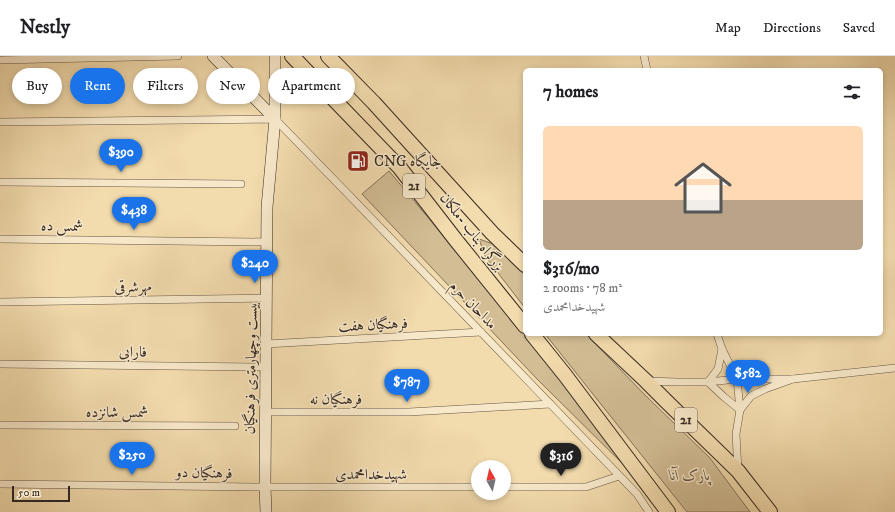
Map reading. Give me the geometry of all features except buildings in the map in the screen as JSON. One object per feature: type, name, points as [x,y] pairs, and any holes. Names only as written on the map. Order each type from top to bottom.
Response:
[{"type":"highway","name":"بزرگراه بناب -ملکان","points":[[292,56],[400,168],[523,324]]},
{"type":"highway","name":"بزرگراه بناب -ملکان","points":[[328,56],[374,103],[492,233],[523,263]]},
{"type":"highway","points":[[534,336],[565,375],[668,512]]},
{"type":"highway","name":"21","points":[[598,336],[738,471],[770,512]]},
{"type":"street","points":[[0,60],[178,56]]},
{"type":"street","points":[[213,56],[275,119]]},
{"type":"street","name":"بیست وچهارمتری فرهنگیان","points":[[266,512],[265,412],[267,207],[275,119],[275,56]]},
{"type":"street","points":[[644,56],[647,68]]},
{"type":"street","points":[[0,122],[275,119]]},
{"type":"street","name":"مداحان حرم","points":[[275,119],[637,494],[649,512]]},
{"type":"street","points":[[0,182],[241,184]]},
{"type":"street","name":"شمس ده","points":[[0,239],[267,242]]},
{"type":"street","name":"مهرشرقی","points":[[0,302],[266,298]]},
{"type":"street","name":"فرهنگیان هفت","points":[[266,344],[481,332]]},
{"type":"street","points":[[719,336],[722,349],[737,379],[740,410],[736,434],[738,471]]},
{"type":"street","points":[[708,382],[718,369],[722,349]]},
{"type":"street","name":"فارابی","points":[[0,364],[266,367]]},
{"type":"street","points":[[646,381],[708,382],[737,379],[793,379],[895,368]]},
{"type":"street","points":[[740,410],[751,396],[765,389],[793,379]]},
{"type":"street","points":[[708,382],[740,410]]},
{"type":"street","name":"فرهنگیان نه","points":[[265,412],[409,412],[550,404]]},
{"type":"street","name":"شمس شانزده","points":[[0,425],[235,426]]},
{"type":"street","points":[[511,487],[586,486],[619,476]]},
{"type":"street","name":"فرهنگیان دو","points":[[0,484],[265,487]]},
{"type":"street","name":"شهیدخدامحمدی","points":[[265,487],[471,487]]},
{"type":"green space","points":[[389,171],[523,331],[523,336],[528,336],[637,478],[537,379],[362,194]]},
{"type":"green space","points":[[479,239],[493,244],[523,273],[523,305],[485,256]]},
{"type":"green space","name":"پارک آنا","points":[[547,336],[588,336],[647,397],[710,458],[750,512],[687,512]]},
{"type":"place","name":"CNG جایگاه","points":[[358,161]]}]
